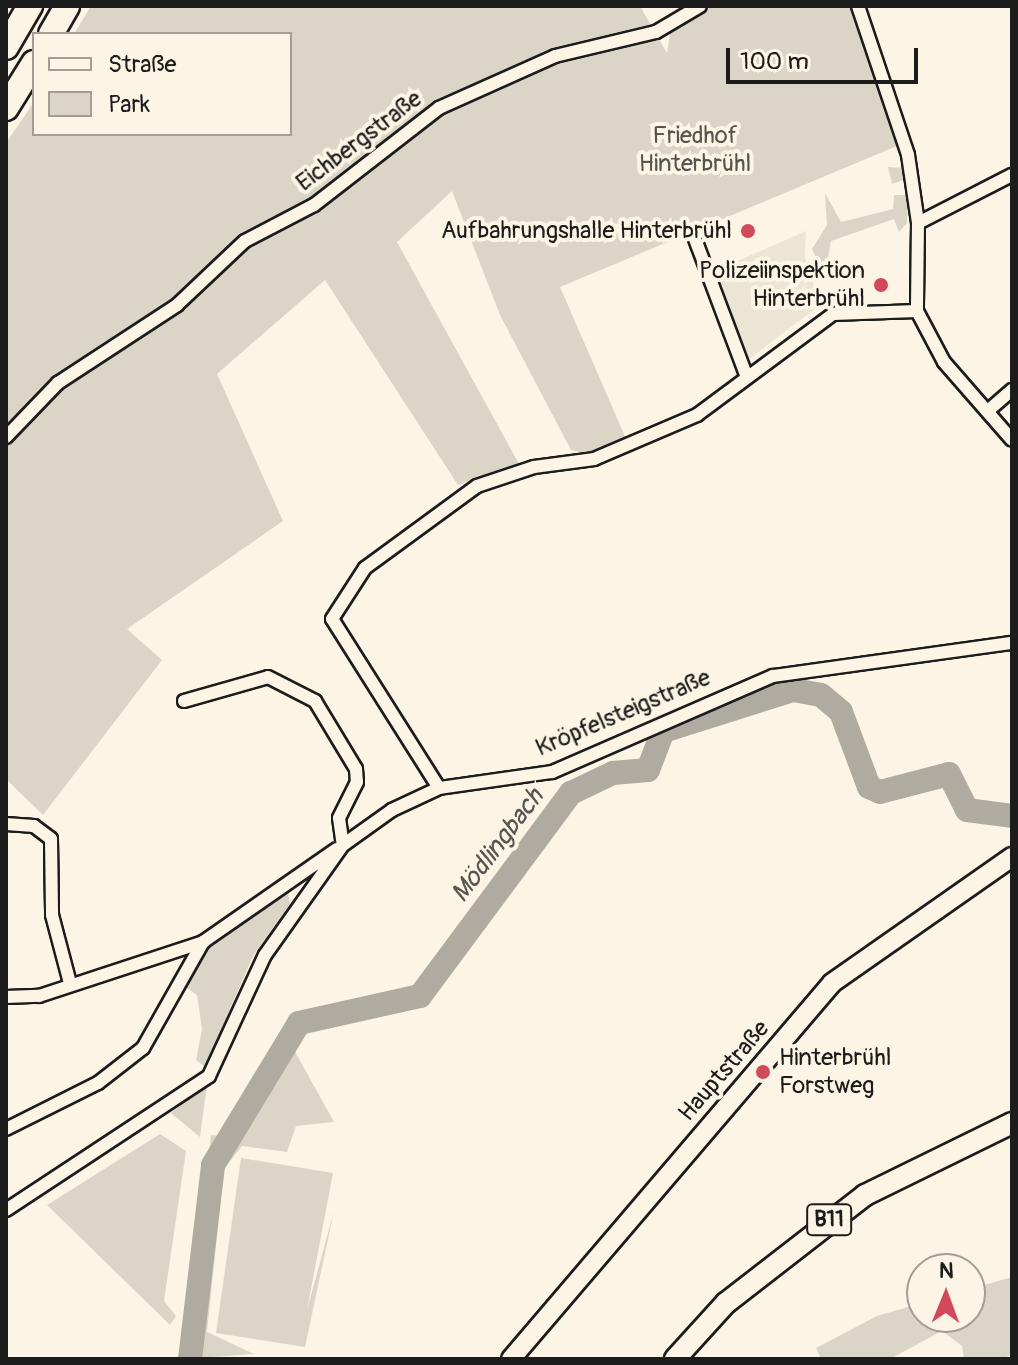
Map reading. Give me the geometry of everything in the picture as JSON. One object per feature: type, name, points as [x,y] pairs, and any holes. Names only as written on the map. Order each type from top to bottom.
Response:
[{"type":"highway","points":[[6,47],[30,6]]},
{"type":"highway","points":[[52,32],[67,6]]},
{"type":"highway","points":[[6,108],[32,66]]},
{"type":"main road","name":"Hauptstraße","points":[[511,1359],[832,983],[1012,857]]},
{"type":"main road","name":"B11","points":[[675,1359],[726,1303],[865,1195],[1012,1123]]},
{"type":"street","name":"Eichbergstraße","points":[[6,437],[58,383],[177,305],[245,241],[314,205],[439,108],[555,56],[656,32],[700,6]]},
{"type":"street","points":[[858,6],[904,141],[918,223],[917,311],[944,362],[990,409],[1012,440]]},
{"type":"street","points":[[918,223],[1012,175]]},
{"type":"street","points":[[695,239],[746,375]]},
{"type":"street","points":[[439,788],[332,619],[365,568],[477,486],[650,439],[697,415],[746,375],[833,314],[917,311]]},
{"type":"street","points":[[990,409],[1012,390]]},
{"type":"street","name":"Kröpfelsteigstraße","points":[[6,1210],[209,1076],[265,955],[343,845],[439,788],[552,772],[773,676],[1012,643]]},
{"type":"street","points":[[6,997],[39,996],[70,983],[203,942],[343,845],[339,818],[357,782],[356,769],[315,701],[268,677],[184,701]]},
{"type":"street","points":[[6,824],[34,826],[51,839],[52,915],[70,983]]},
{"type":"street","points":[[6,1129],[98,1083],[143,1048],[203,942]]},
{"type":"shaded area","points":[[806,231],[805,257],[820,305],[748,360],[712,272]]},
{"type":"green space","name":"Friedhof Hinterbrühl","points":[[91,6],[640,6],[667,53],[672,21],[700,6],[849,6],[897,146],[560,287],[627,441],[587,454],[571,450],[500,315],[452,191],[397,242],[519,464],[458,485],[325,280],[217,374],[283,521],[127,629],[162,660],[43,815],[6,779],[6,143],[32,105],[32,136],[292,136],[292,32],[75,32]]},
{"type":"green space","points":[[888,167],[904,168],[906,179],[892,184]]},
{"type":"green space","points":[[825,193],[841,222],[893,209],[894,195],[908,195],[907,223],[899,232],[894,219],[831,241],[825,277],[812,249],[827,225]]},
{"type":"green space","points":[[287,886],[290,904],[253,956],[205,1067],[196,1060],[202,1029],[197,995],[187,988],[203,951]]},
{"type":"green space","points":[[293,1048],[334,1122],[296,1126],[287,1152],[242,1146],[224,1169],[207,1332],[254,1354],[182,1359],[211,1135],[237,1138]]},
{"type":"green space","points":[[207,1084],[200,1137],[171,1113]]},
{"type":"green space","points":[[160,1134],[186,1151],[164,1301],[176,1316],[170,1325],[47,1205]]},
{"type":"green space","points":[[241,1158],[333,1173],[307,1310],[334,1211],[305,1347],[216,1333]]},
{"type":"green space","points":[[1012,1277],[1012,1354],[1003,1359],[964,1359],[962,1346],[945,1333],[986,1333],[986,1284]]},
{"type":"green space","points":[[906,1308],[906,1333],[938,1333],[890,1359],[821,1359],[816,1348],[877,1316]]},
{"type":"waterway","name":"Mödlingbach","points":[[190,1359],[213,1165],[299,1023],[420,996],[571,793],[613,773],[648,770],[663,731],[793,690],[821,695],[841,712],[869,787],[880,792],[949,774],[967,810],[1012,816]]},
{"type":"place","name":"Aufbahrungshalle Hinterbrühl","points":[[748,231]]},
{"type":"place","name":"Polizeiinspektion Hinterbrühl","points":[[881,285]]},
{"type":"place","name":"Hinterbrühl Forstweg","points":[[763,1072]]}]
